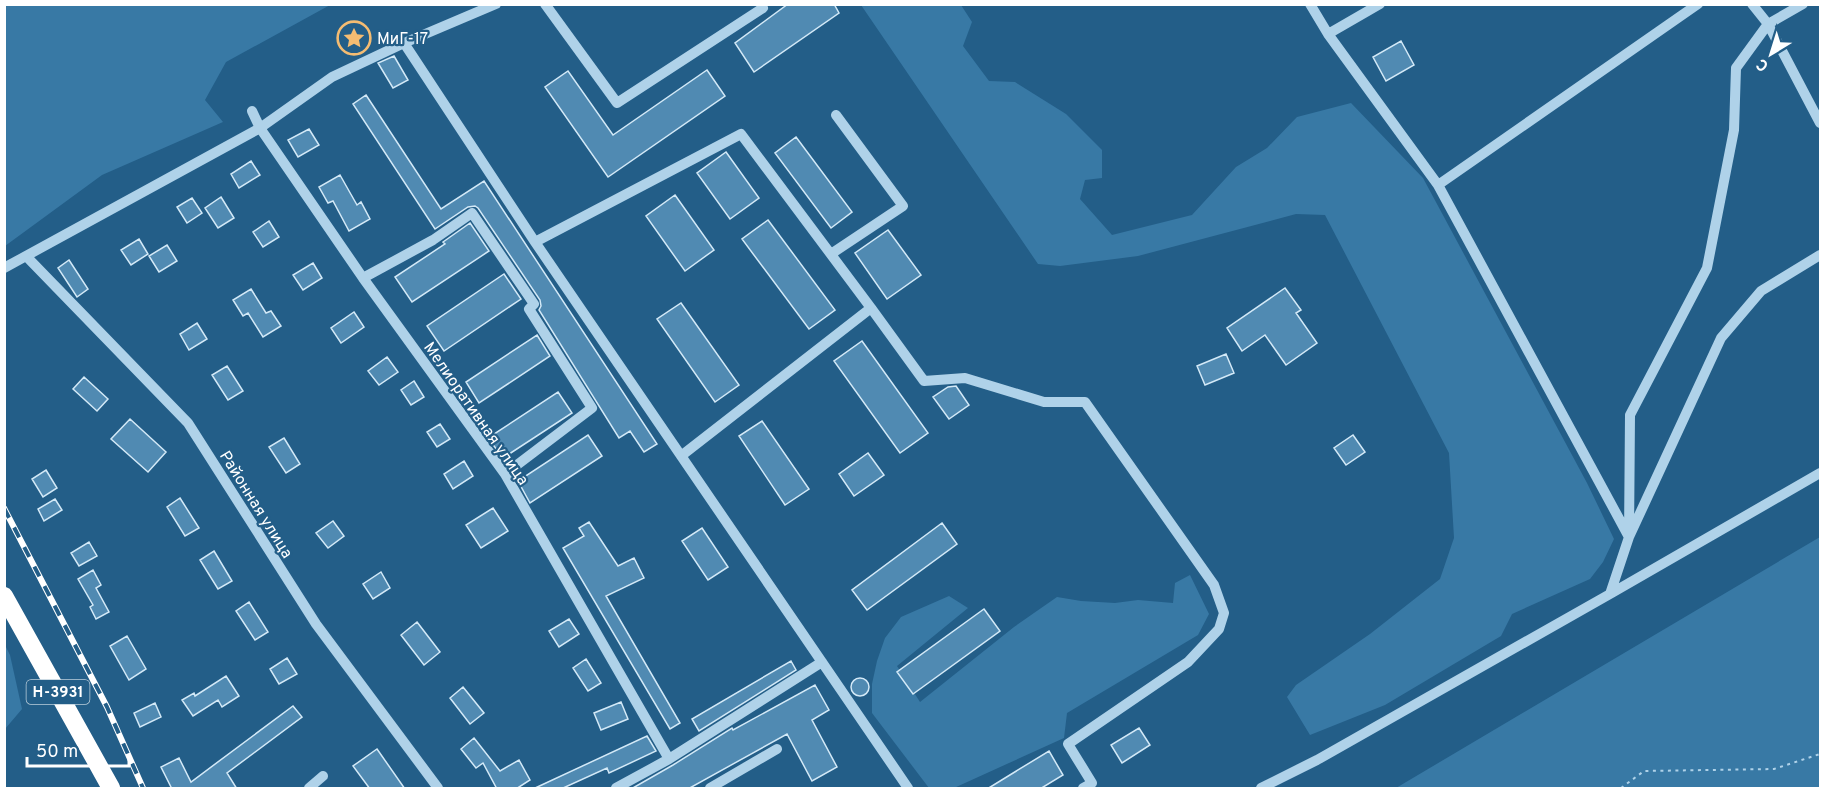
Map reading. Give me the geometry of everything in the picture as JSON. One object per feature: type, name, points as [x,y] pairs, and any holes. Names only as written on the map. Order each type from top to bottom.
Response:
[{"type":"highway","name":"Н-3931","points":[[4,596],[111,789]]},
{"type":"street","points":[[4,268],[260,128],[332,77],[496,4]]},
{"type":"street","points":[[545,4],[617,103],[763,8],[761,4]]},
{"type":"street","points":[[1310,4],[1328,33],[1438,186],[1629,537]]},
{"type":"street","points":[[1328,33],[1380,4]]},
{"type":"street","points":[[1438,186],[1698,4]]},
{"type":"street","points":[[1752,4],[1768,24],[1821,123]]},
{"type":"street","points":[[1629,537],[1630,415],[1707,268],[1734,130],[1736,68],[1768,24],[1803,4]]},
{"type":"street","points":[[404,43],[535,242],[908,789]]},
{"type":"street","name":"Мелиоративная улица","points":[[252,111],[260,128],[363,278],[505,474],[669,759]]},
{"type":"street","points":[[831,255],[903,206],[836,116]]},
{"type":"street","points":[[535,242],[741,134],[924,381],[964,378],[1044,402],[1085,402],[1214,585],[1224,613],[1219,629],[1188,662],[1068,744],[1092,783],[1083,789]]},
{"type":"street","points":[[363,278],[432,240],[472,213],[534,304],[529,309],[592,408],[505,474]]},
{"type":"street","points":[[1610,594],[1629,537],[1721,338],[1761,291],[1821,255]]},
{"type":"street","name":"Районная улица","points":[[26,256],[188,423],[316,624],[438,789]]},
{"type":"street","points":[[681,456],[871,309]]},
{"type":"street","points":[[1261,789],[1317,760],[1821,473]]},
{"type":"street","points":[[616,789],[669,759],[822,662]]},
{"type":"street","points":[[710,789],[777,749]]},
{"type":"street","points":[[309,789],[323,776]]},
{"type":"path","points":[[1621,789],[1644,771],[1774,769],[1821,754]]},
{"type":"shaded area","points":[[5,4],[330,5],[226,62],[205,100],[223,122],[102,175],[5,246]]},
{"type":"shaded area","points":[[861,5],[961,5],[972,22],[963,46],[989,81],[1015,82],[1066,114],[1102,150],[1102,178],[1085,180],[1080,199],[1112,235],[1192,215],[1236,167],[1267,148],[1297,117],[1351,103],[1423,178],[1587,483],[1614,539],[1603,562],[1590,579],[1512,614],[1501,636],[1385,705],[1310,735],[1287,697],[1296,685],[1370,634],[1440,579],[1454,538],[1449,453],[1325,215],[1296,214],[1138,256],[1060,266],[1038,264]]},
{"type":"shaded area","points":[[1820,537],[1820,788],[1396,788]]},
{"type":"shaded area","points":[[1190,575],[1209,614],[1198,635],[1067,713],[1064,738],[954,788],[929,788],[872,713],[872,684],[885,638],[901,617],[949,596],[968,608],[897,666],[920,702],[1014,627],[1057,597],[1115,603],[1138,600],[1173,603],[1175,583]]},
{"type":"shaded area","points":[[5,645],[10,655],[22,709],[5,729]]},
{"type":"building","points":[[788,4],[834,4],[839,13],[754,72],[735,43]]},
{"type":"building","points":[[1401,41],[1414,65],[1386,81],[1373,57]]},
{"type":"building","points":[[394,56],[408,80],[393,88],[378,63]]},
{"type":"building","points":[[707,70],[725,96],[608,177],[545,87],[568,71],[613,135]]},
{"type":"building","points":[[366,95],[441,209],[484,181],[657,444],[644,452],[630,431],[619,438],[539,310],[540,300],[478,208],[468,207],[435,229],[353,104]]},
{"type":"building","points":[[309,129],[319,145],[298,157],[288,140]]},
{"type":"building","points":[[796,137],[852,212],[831,228],[775,153]]},
{"type":"building","points":[[726,152],[759,198],[730,219],[697,173]]},
{"type":"building","points":[[251,161],[260,175],[239,188],[231,174]]},
{"type":"building","points":[[340,175],[357,205],[361,202],[370,219],[349,231],[333,201],[328,203],[319,187]]},
{"type":"building","points":[[675,195],[714,250],[685,271],[646,216]]},
{"type":"building","points":[[221,197],[234,218],[218,228],[205,208]]},
{"type":"building","points":[[192,198],[202,213],[187,223],[177,207]]},
{"type":"building","points":[[768,220],[835,310],[809,329],[742,239]]},
{"type":"building","points":[[269,221],[279,237],[263,247],[253,232]]},
{"type":"building","points":[[470,223],[489,251],[412,302],[395,277],[445,244],[443,242]]},
{"type":"building","points":[[888,230],[921,275],[887,299],[855,253]]},
{"type":"building","points":[[139,239],[148,254],[131,265],[121,250]]},
{"type":"building","points":[[167,245],[177,261],[159,272],[149,256]]},
{"type":"building","points":[[69,260],[88,289],[77,297],[58,268]]},
{"type":"building","points":[[313,263],[322,278],[303,290],[293,275]]},
{"type":"building","points":[[504,274],[521,299],[444,351],[427,326]]},
{"type":"building","points":[[1285,288],[1301,310],[1296,313],[1317,343],[1286,365],[1265,335],[1242,351],[1227,328]]},
{"type":"building","points":[[251,289],[266,313],[271,311],[281,326],[263,337],[248,313],[243,316],[233,300]]},
{"type":"building","points":[[681,303],[739,385],[715,402],[657,319]]},
{"type":"building","points":[[354,312],[364,327],[341,343],[331,328]]},
{"type":"building","points":[[197,323],[207,339],[189,350],[180,334]]},
{"type":"building","points":[[537,335],[550,356],[479,403],[466,382]]},
{"type":"building","points":[[862,341],[928,433],[900,453],[834,361]]},
{"type":"building","points":[[1226,354],[1234,373],[1205,385],[1197,366]]},
{"type":"building","points":[[387,357],[398,372],[379,385],[368,371]]},
{"type":"building","points":[[227,366],[243,391],[228,400],[212,375]]},
{"type":"building","points":[[84,377],[108,399],[97,411],[73,389]]},
{"type":"building","points":[[414,381],[424,397],[411,405],[401,390]]},
{"type":"building","points":[[956,386],[969,405],[949,419],[933,397],[948,387]]},
{"type":"building","points":[[558,392],[572,413],[503,458],[488,438]]},
{"type":"building","points":[[130,419],[166,452],[148,472],[111,439]]},
{"type":"building","points":[[762,421],[809,489],[785,505],[739,436]]},
{"type":"building","points":[[440,424],[450,439],[437,447],[427,432]]},
{"type":"building","points":[[588,435],[602,456],[530,503],[518,481]]},
{"type":"building","points":[[1353,435],[1365,452],[1346,465],[1334,448]]},
{"type":"building","points":[[284,438],[300,464],[286,473],[269,447]]},
{"type":"building","points":[[868,453],[884,475],[854,496],[839,474]]},
{"type":"building","points":[[464,461],[473,476],[453,489],[444,474]]},
{"type":"building","points":[[46,470],[57,488],[43,497],[32,479]]},
{"type":"building","points":[[180,498],[199,528],[185,536],[167,507]]},
{"type":"building","points":[[55,499],[62,510],[44,521],[38,509]]},
{"type":"building","points":[[493,508],[508,531],[481,548],[466,525]]},
{"type":"building","points":[[333,521],[344,536],[328,548],[316,533]]},
{"type":"building","points":[[589,522],[618,566],[634,558],[644,578],[606,596],[680,723],[670,729],[563,548],[584,536],[579,528]]},
{"type":"building","points":[[942,523],[957,544],[867,610],[852,590]]},
{"type":"building","points":[[702,528],[728,567],[708,580],[682,541]]},
{"type":"building","points":[[89,542],[97,556],[79,566],[71,553]]},
{"type":"building","points":[[214,551],[232,581],[218,589],[200,560]]},
{"type":"building","points":[[93,570],[101,585],[96,588],[109,612],[96,619],[90,607],[93,605],[78,579]]},
{"type":"building","points":[[381,572],[390,588],[373,599],[363,584]]},
{"type":"building","points":[[249,602],[268,632],[255,640],[236,611]]},
{"type":"building","points":[[984,609],[1000,631],[913,694],[897,672]]},
{"type":"building","points":[[569,619],[579,634],[559,647],[549,631]]},
{"type":"building","points":[[417,622],[440,652],[424,665],[401,635]]},
{"type":"building","points":[[127,636],[146,669],[129,680],[110,646]]},
{"type":"building","points":[[287,658],[297,674],[279,684],[270,669]]},
{"type":"building","points":[[586,659],[601,683],[588,691],[573,668]]},
{"type":"building","points":[[791,661],[796,670],[699,731],[692,719]]},
{"type":"building","points":[[226,676],[239,696],[222,707],[218,700],[193,716],[182,700],[194,693],[195,696]]},
{"type":"building","points":[[860,678],[866,681],[869,687],[866,693],[860,696],[854,693],[851,687],[854,681]]},
{"type":"building","points":[[815,685],[829,710],[812,720],[837,767],[812,781],[787,734],[688,789],[631,789],[732,728],[733,730]]},
{"type":"building","points":[[463,687],[484,713],[470,724],[450,698]]},
{"type":"building","points":[[621,702],[628,719],[601,730],[594,713]]},
{"type":"building","points":[[155,703],[161,717],[140,727],[134,713]]},
{"type":"building","points":[[293,706],[302,717],[227,773],[237,789],[172,789],[161,767],[179,758],[191,782]]},
{"type":"building","points":[[1139,728],[1150,745],[1122,763],[1111,745]]},
{"type":"building","points":[[647,736],[656,751],[609,773],[607,768],[561,789],[533,789]]},
{"type":"building","points":[[474,738],[500,771],[519,760],[530,780],[516,789],[497,789],[483,763],[476,768],[461,749]]},
{"type":"building","points":[[377,749],[405,789],[370,789],[353,766]]},
{"type":"building","points":[[1049,751],[1063,775],[1040,789],[987,789]]},
{"type":"railway","points":[[4,508],[107,707],[143,788]]},
{"type":"place","name":"МиГ-17","points":[[354,38]]}]
